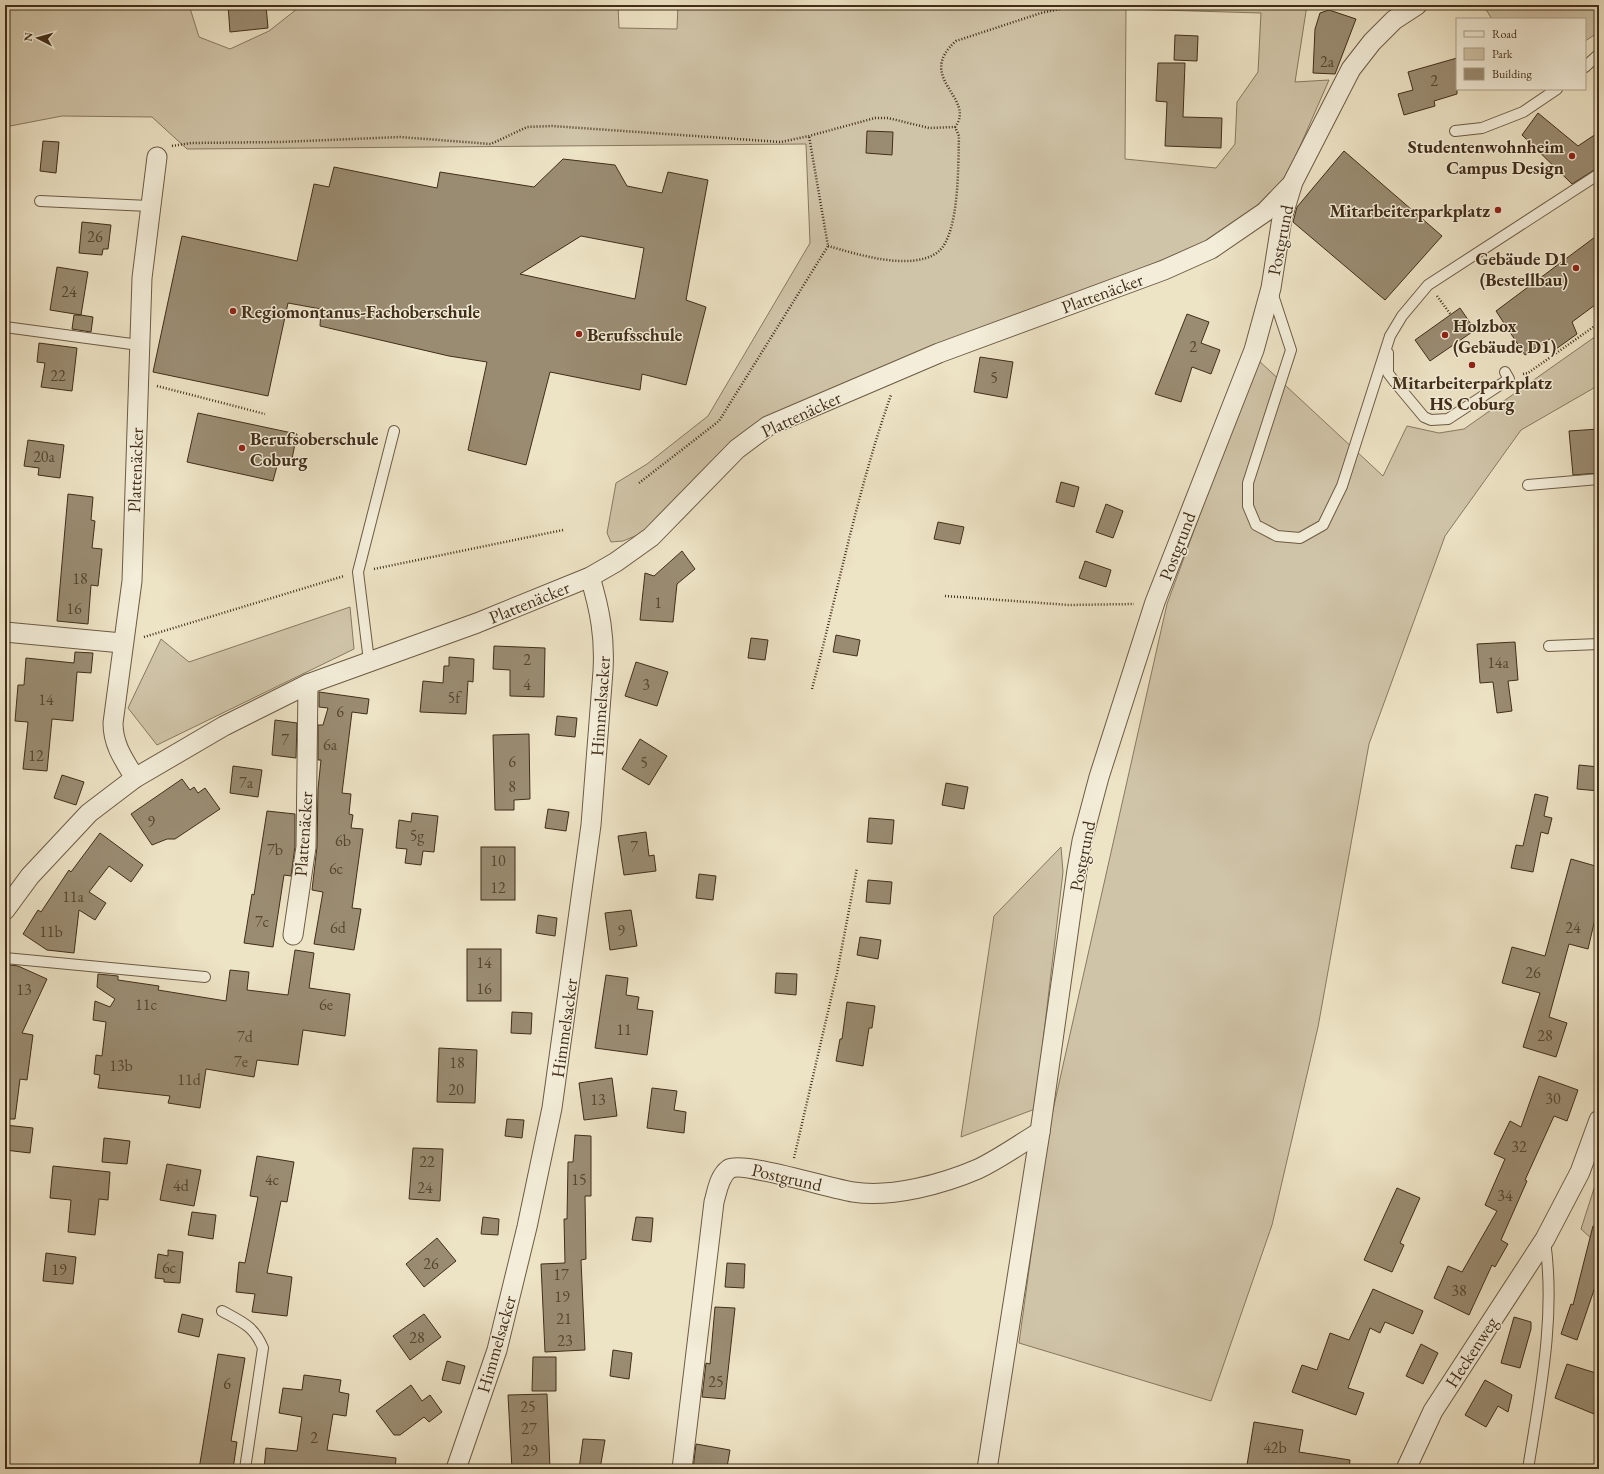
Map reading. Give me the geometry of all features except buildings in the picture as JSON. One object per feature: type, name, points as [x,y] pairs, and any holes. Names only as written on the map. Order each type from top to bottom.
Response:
[{"type":"street","name":"Postgrund","points":[[987,1469],[1040,1132],[1082,841],[1099,777],[1155,602],[1254,350],[1271,288],[1282,218],[1293,182],[1351,69],[1372,42],[1394,20],[1417,5]]},
{"type":"street","name":"Plattenäcker","points":[[135,778],[118,750],[113,736],[113,723],[122,643],[132,581],[142,278],[157,157]]},
{"type":"street","name":"Plattenäcker","points":[[5,910],[30,876],[89,813],[135,778],[224,726],[308,684],[477,623],[590,577],[616,562],[651,537],[737,449],[768,426],[939,353],[1164,270],[1211,249],[1265,212],[1293,182]]},
{"type":"street","name":"Himmelsacker","points":[[456,1469],[497,1350],[527,1227],[552,1108],[592,825],[604,647],[600,610],[590,577]]},
{"type":"street","points":[[5,632],[122,643]]},
{"type":"street","name":"Plattenäcker","points":[[293,934],[306,847],[308,684]]},
{"type":"street","name":"Heckenweg","points":[[1406,1469],[1432,1411],[1545,1239],[1580,1172],[1599,1120]]},
{"type":"street","name":"Postgrund","points":[[682,1469],[714,1202],[721,1179],[729,1169],[740,1167],[763,1170],[803,1181],[855,1192],[884,1192],[922,1188],[978,1169],[1040,1132]]},
{"type":"lane","points":[[1586,66],[1599,54]]},
{"type":"lane","points":[[1455,131],[1482,128],[1523,112],[1556,90]]},
{"type":"lane","points":[[1271,288],[1291,350],[1248,483],[1248,506],[1256,525],[1277,536],[1300,538],[1323,525],[1342,486],[1390,336],[1402,316],[1428,285],[1599,174]]},
{"type":"lane","points":[[40,201],[150,206]]},
{"type":"lane","points":[[5,328],[139,345]]},
{"type":"lane","points":[[1390,336],[1387,365],[1388,373],[1424,417],[1432,420],[1448,419],[1465,402],[1507,375]]},
{"type":"lane","points":[[369,661],[358,572],[394,431]]},
{"type":"lane","points":[[1528,485],[1599,479]]},
{"type":"lane","points":[[1548,646],[1599,644]]},
{"type":"lane","points":[[5,958],[204,977]]},
{"type":"lane","points":[[1528,1469],[1542,1378],[1550,1305],[1549,1268],[1545,1239]]},
{"type":"lane","points":[[222,1311],[247,1325],[258,1336],[263,1348],[245,1469]]},
{"type":"path","points":[[954,127],[959,117],[958,106],[941,74],[941,61],[946,50],[956,41],[1042,12],[1080,5]]},
{"type":"path","points":[[157,157],[163,150],[173,145],[191,143],[280,142],[400,137],[491,144],[527,127],[552,126],[781,142],[875,118],[888,118],[929,128],[954,127]]},
{"type":"path","points":[[828,246],[874,259],[900,261],[927,257],[938,251],[950,231],[957,197],[959,136],[954,127]]},
{"type":"path","points":[[639,483],[719,421],[828,246],[809,136]]},
{"type":"path","points":[[1428,285],[1451,315]]},
{"type":"path","points":[[1507,375],[1528,373],[1599,323]]},
{"type":"path","points":[[812,689],[879,429],[900,370]]},
{"type":"path","points":[[138,378],[166,389],[265,414]]},
{"type":"path","points":[[122,643],[358,572],[563,530]]},
{"type":"path","points":[[944,596],[1069,605],[1119,605],[1155,602]]},
{"type":"path","points":[[803,1181],[795,1170],[794,1153],[837,973],[857,868]]},
{"type":"green space","points":[[5,5],[189,5],[199,37],[230,49],[269,31],[302,5],[618,5],[619,28],[677,29],[678,5],[1307,5],[1295,82],[1329,80],[1287,176],[1229,233],[754,424],[650,530],[623,541],[611,542],[607,533],[616,483],[647,464],[708,416],[810,243],[806,144],[187,149],[152,117],[62,116],[5,127]],"holes":[[[1126,9],[1261,13],[1258,72],[1237,102],[1235,144],[1216,168],[1125,159]]]},
{"type":"green space","points":[[1483,5],[1599,5],[1599,32],[1586,40],[1586,18],[1491,18]]},
{"type":"green space","points":[[1599,334],[1599,385],[1521,430],[1445,536],[1369,744],[1318,1027],[1272,1225],[1211,1401],[1019,1343],[1048,1132],[1167,604],[1257,359],[1383,476],[1407,426],[1439,433],[1464,429]]},
{"type":"green space","points":[[350,607],[354,649],[157,745],[128,708],[161,639],[189,662]]},
{"type":"green space","points":[[1061,847],[1063,872],[1035,1109],[961,1137],[994,916]]},
{"type":"green space","points":[[1599,1173],[1599,1214],[1592,1239],[1581,1229]]},
{"type":"place","name":"Studentenwohnheim Campus Design","points":[[1572,156]]},
{"type":"place","name":"Mitarbeiterparkplatz","points":[[1498,210]]},
{"type":"place","name":"Gebäude D1 (Bestellbau)","points":[[1576,268]]},
{"type":"place","name":"Regiomontanus-Fachoberschule","points":[[233,311]]},
{"type":"place","name":"Berufsschule","points":[[579,334]]},
{"type":"place","name":"Holzbox (Gebäude D1)","points":[[1445,335]]},
{"type":"place","name":"Mitarbeiterparkplatz HS Coburg","points":[[1472,365]]},
{"type":"place","name":"Berufsoberschule Coburg","points":[[242,448]]}]
